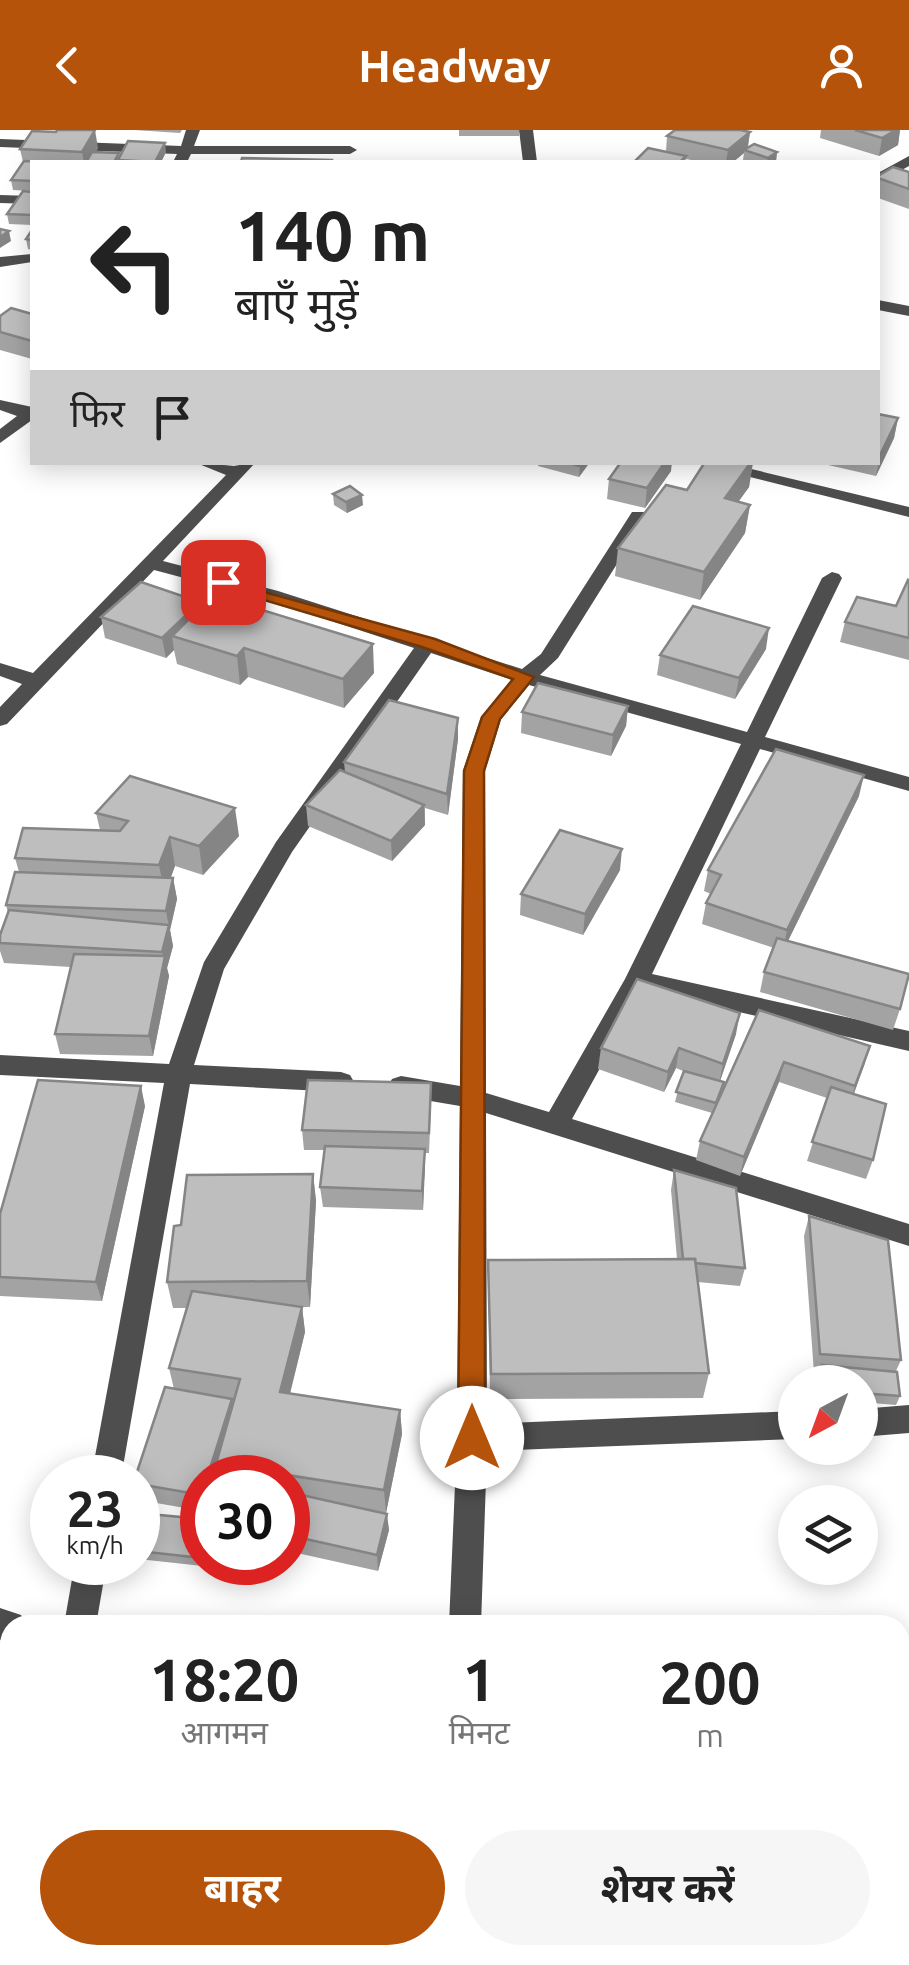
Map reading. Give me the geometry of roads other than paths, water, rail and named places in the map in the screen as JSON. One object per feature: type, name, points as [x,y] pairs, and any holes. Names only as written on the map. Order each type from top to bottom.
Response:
[{"type":"street","points":[[183,156],[193,130]]},
{"type":"street","points":[[0,143],[183,156],[348,156],[356,130]]},
{"type":"street","points":[[526,130],[530,160]]},
{"type":"street","points":[[902,172],[909,160]]},
{"type":"street","points":[[0,198],[30,200]]},
{"type":"street","points":[[0,262],[30,258]]},
{"type":"street","points":[[880,305],[909,311]]},
{"type":"street","points":[[0,406],[30,414]]},
{"type":"street","points":[[0,438],[30,416]]},
{"type":"street","points":[[711,465],[909,512]]},
{"type":"street","points":[[0,718],[243,468]]},
{"type":"street","points":[[465,1615],[472,1438],[470,1098],[474,771],[492,717],[525,677],[548,658],[638,516]]},
{"type":"street","points":[[151,564],[428,643],[525,677],[754,744],[909,784]]},
{"type":"street","points":[[555,1126],[637,980],[832,578]]},
{"type":"street","points":[[110,1455],[179,1072],[212,968],[284,847],[428,643]]},
{"type":"street","points":[[0,669],[35,682]]},
{"type":"street","points":[[637,980],[909,1041]]},
{"type":"street","points":[[0,1064],[371,1084],[470,1098],[909,1235]]},
{"type":"street","points":[[878,1422],[909,1420]]},
{"type":"street","points":[[472,1438],[778,1426]]},
{"type":"street","points":[[82,1615],[87,1585]]}]
